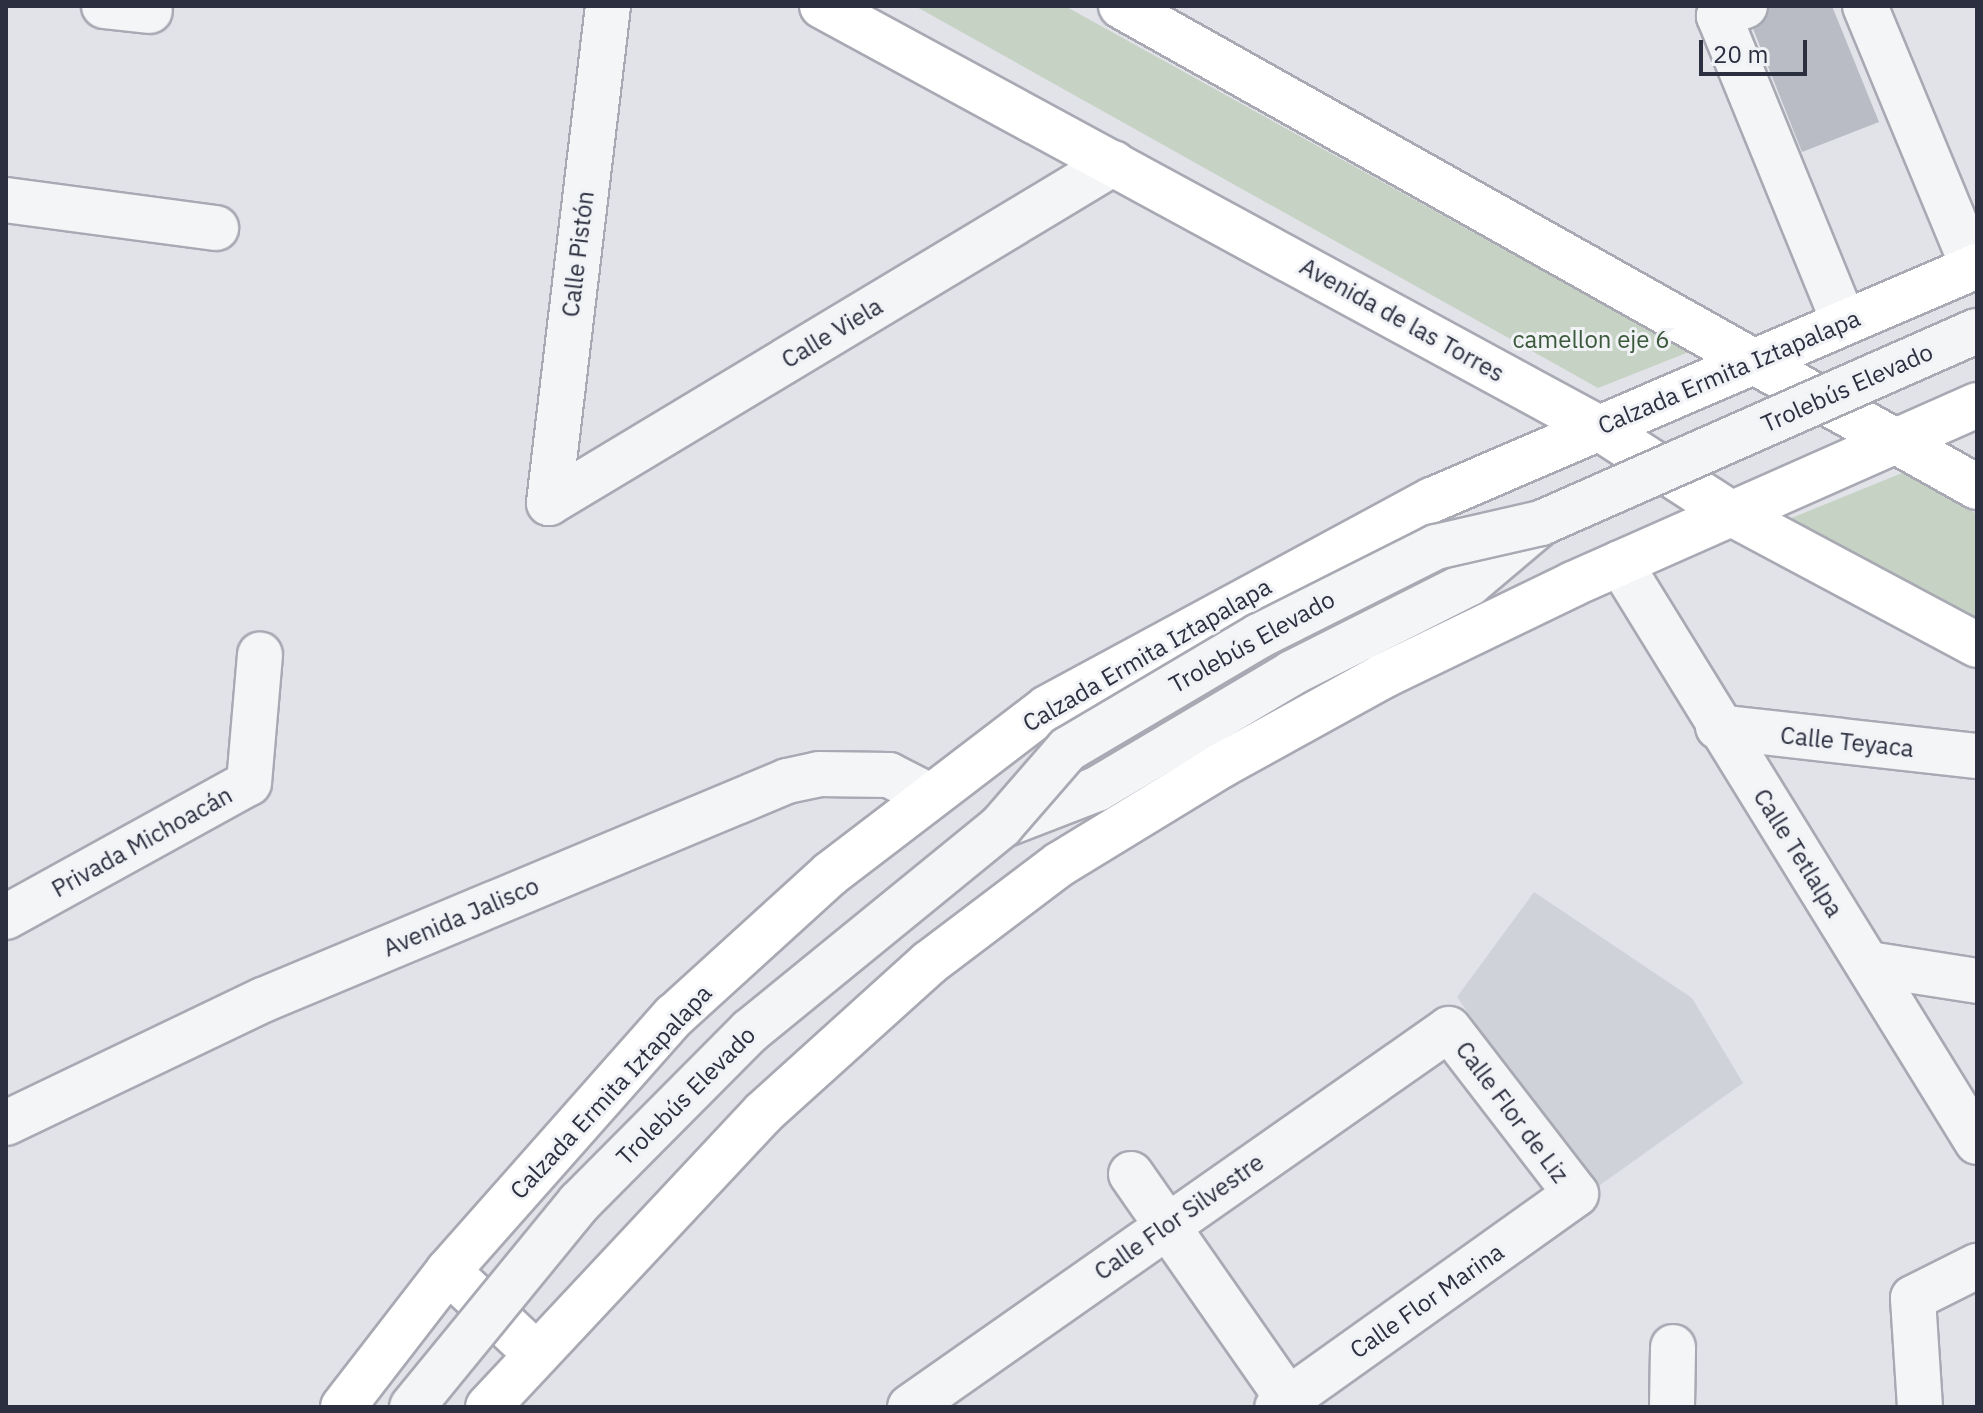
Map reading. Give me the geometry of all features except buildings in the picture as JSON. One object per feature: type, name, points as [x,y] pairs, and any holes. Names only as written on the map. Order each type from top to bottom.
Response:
[{"type":"main road","name":"Avenida de las Torres","points":[[822,6],[1599,428],[1732,514],[1977,645]]},
{"type":"main road","points":[[1131,8],[1977,487]]},
{"type":"main road","name":"Calzada Ermita Iztapalapa","points":[[343,1407],[448,1271],[674,1016],[830,874],[928,795],[1047,708],[1179,632],[1432,500],[1975,266]]},
{"type":"main road","points":[[488,1407],[535,1353],[763,1113],[929,963],[1060,864],[1383,676],[1620,563],[1977,405]]},
{"type":"main road","points":[[448,1271],[535,1353]]},
{"type":"street","points":[[104,6],[150,11]]},
{"type":"street","name":"Calle Pistón","points":[[549,503],[608,6]]},
{"type":"street","points":[[1745,6],[1719,16],[1844,323]]},
{"type":"street","points":[[1865,6],[1975,266]]},
{"type":"street","name":"Calle Viela","points":[[549,503],[1114,163]]},
{"type":"street","points":[[6,200],[216,228]]},
{"type":"street","name":"Trolebús Elevado","points":[[412,1407],[579,1203],[739,1042],[865,933],[1001,826],[1068,749],[1259,636],[1436,547],[1541,523],[1977,331]]},
{"type":"street","name":"Calle Tetlalpa","points":[[1620,563],[1718,727],[1869,964],[1977,1142]]},
{"type":"street","name":"Privada Michoacán","points":[[6,917],[249,783],[260,654]]},
{"type":"street","name":"Calle Teyaca","points":[[1718,727],[1977,756]]},
{"type":"street","name":"Avenida Jalisco","points":[[6,1123],[263,1000],[787,781],[819,774],[889,775],[928,795]]},
{"type":"street","points":[[1869,964],[1977,981]]},
{"type":"street","name":"Calle Flor de Liz","points":[[1449,1029],[1576,1194]]},
{"type":"street","name":"Calle Flor Silvestre","points":[[910,1407],[1449,1029]]},
{"type":"street","points":[[1131,1174],[1283,1403]]},
{"type":"street","name":"Calle Flor Marina","points":[[1283,1403],[1576,1194]]},
{"type":"street","points":[[1920,1407],[1913,1298],[1977,1266]]},
{"type":"street","points":[[1672,1407],[1673,1347]]},
{"type":"shaded area","points":[[1534,892],[1692,998],[1743,1083],[1593,1190],[1457,997]]},
{"type":"green space","name":"camellon eje 6","points":[[915,6],[1065,6],[1689,352],[1598,388]]},
{"type":"green space","points":[[1902,473],[1977,514],[1977,623],[1789,519]]}]
